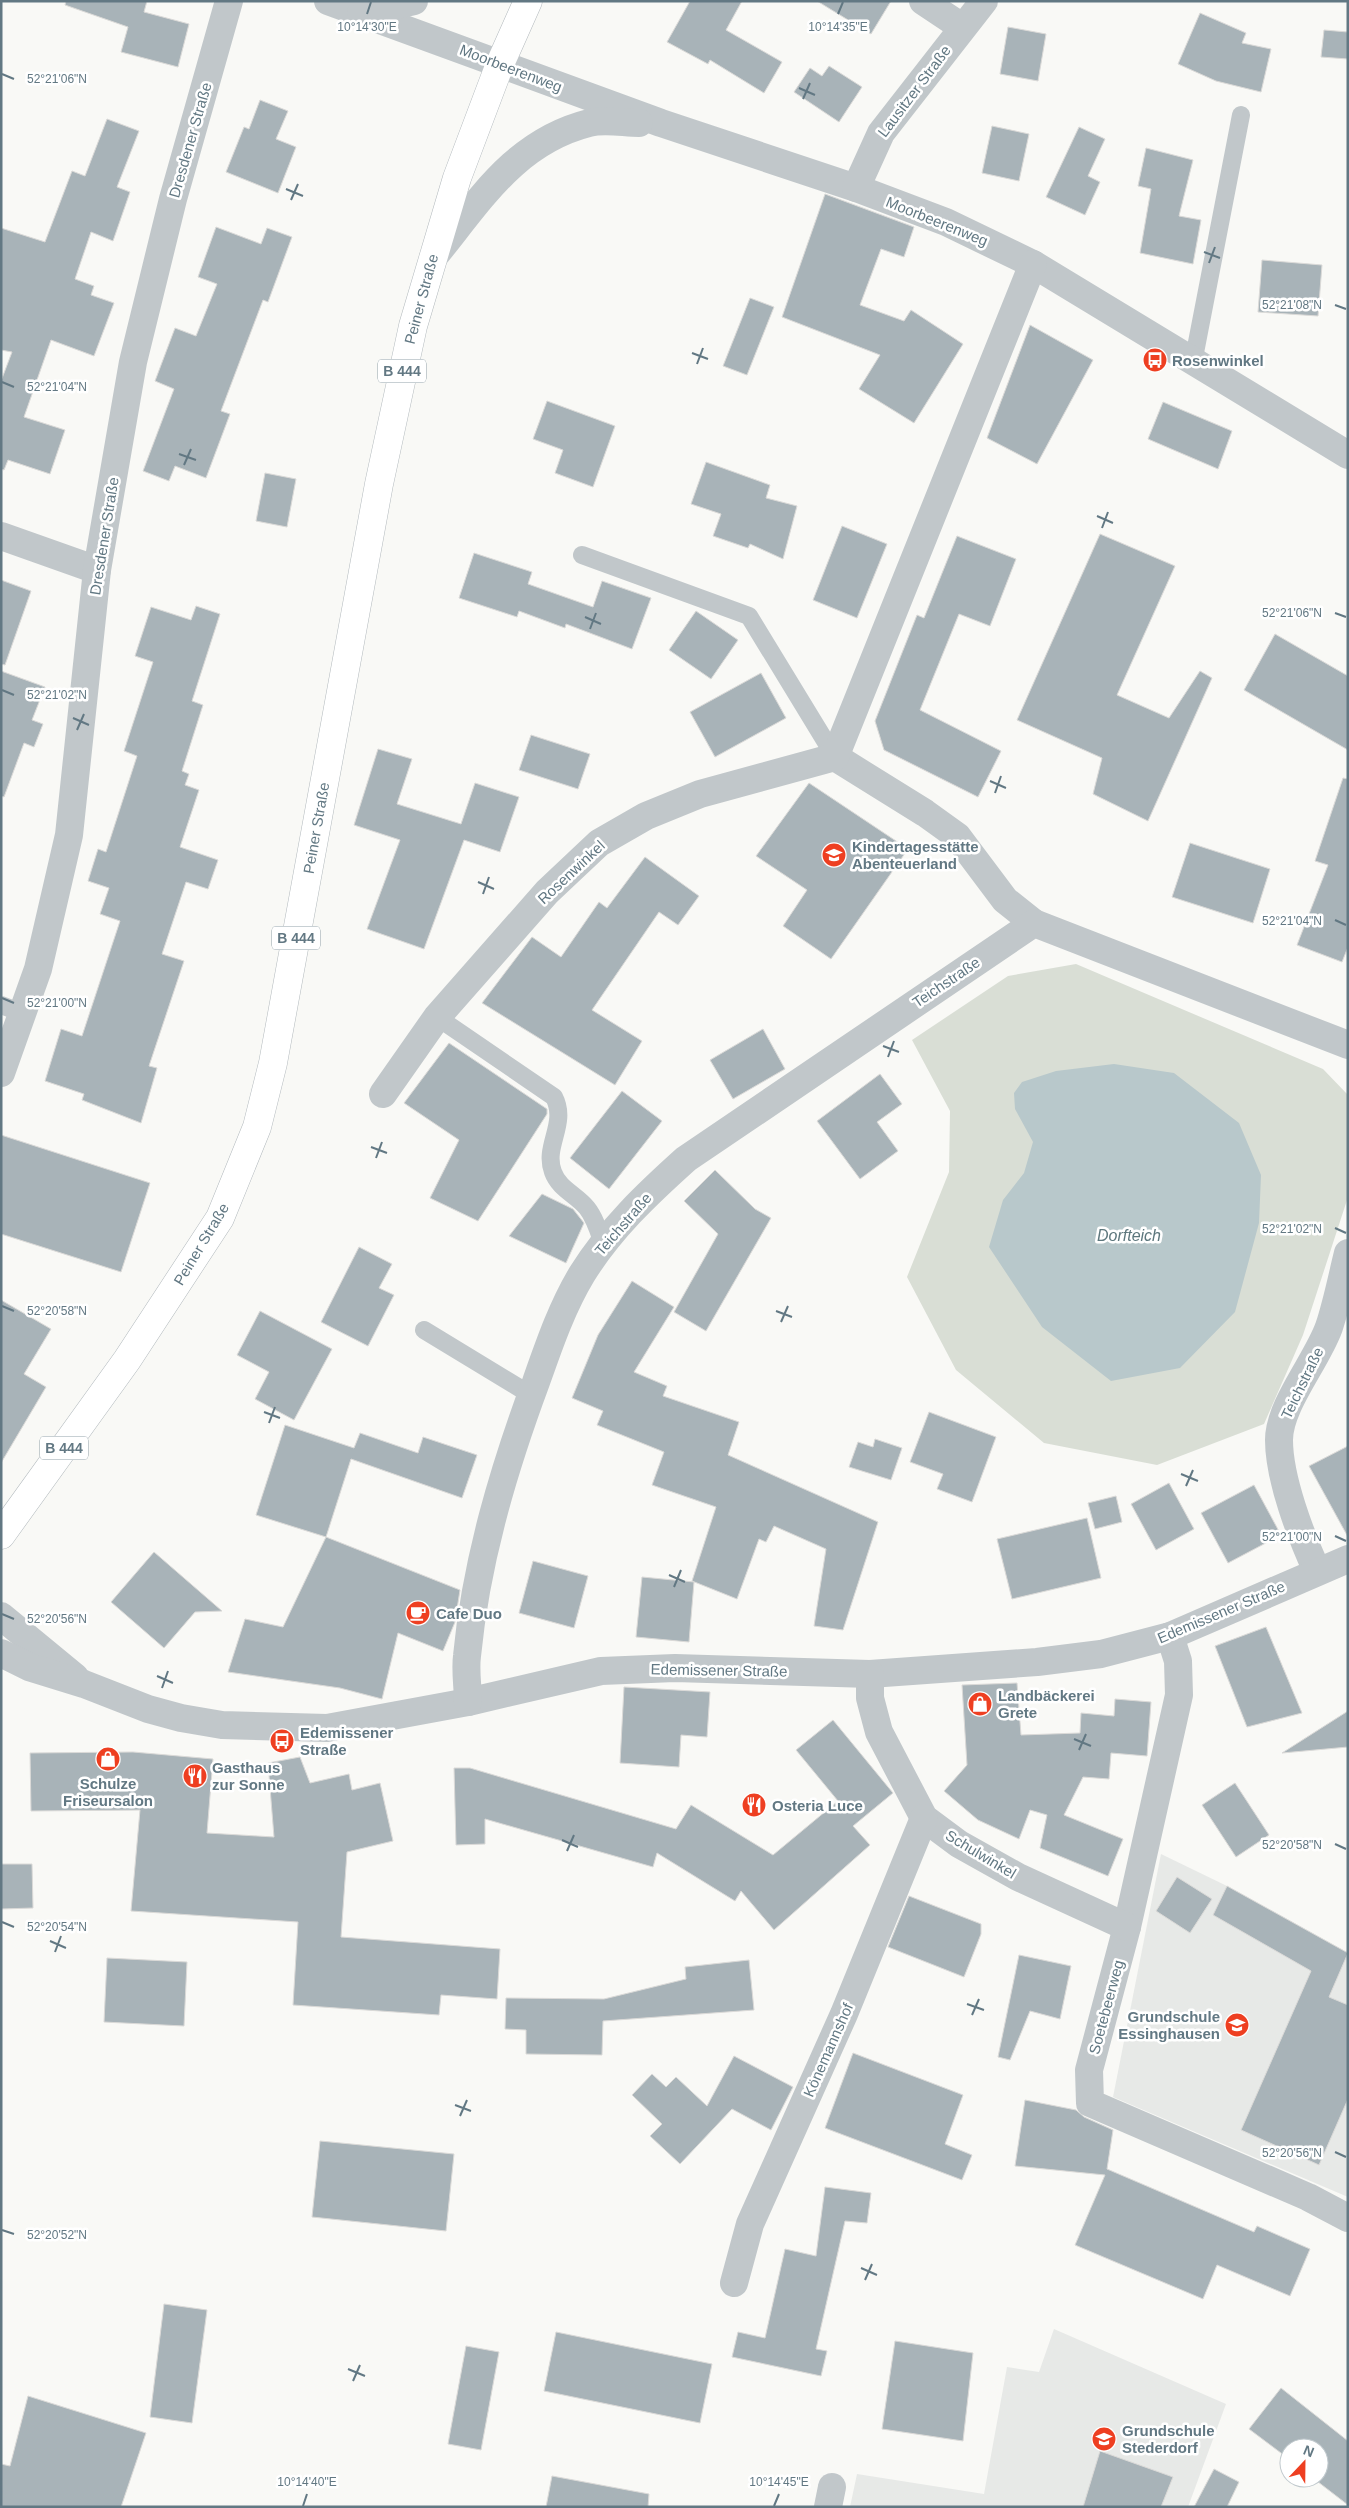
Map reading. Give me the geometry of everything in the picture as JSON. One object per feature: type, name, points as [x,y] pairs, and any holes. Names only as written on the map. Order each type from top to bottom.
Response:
[{"type":"main road","name":"B 444","points":[[500,64],[528,1]]},
{"type":"main road","name":"Peiner Straße","points":[[1,1535],[127,1360],[220,1218],[257,1127],[273,1063],[393,412],[431,260],[457,178],[500,64]]},
{"type":"street","name":"Dresdener Straße","points":[[1,1073],[12,1009],[38,969],[68,835],[97,570],[133,362],[173,199],[229,1]]},
{"type":"street","name":"Moorbeerenweg","points":[[328,1],[661,123],[856,188],[946,222],[1033,264],[1193,363],[1348,455]]},
{"type":"street","points":[[361,13],[414,1]]},
{"type":"street","points":[[924,1],[962,27]]},
{"type":"street","name":"Lausitzer Straße","points":[[856,188],[881,132],[984,1]]},
{"type":"street","name":"Moorbeerenweg","points":[[431,260],[506,168],[538,143],[590,122],[661,123]]},
{"type":"street","points":[[1033,264],[835,757],[925,812],[957,836],[1004,900],[1034,923],[1348,1045]]},
{"type":"street","points":[[1,536],[97,570]]},
{"type":"street","name":"Rosenwinkel","points":[[383,1094],[437,1017],[547,892],[599,843],[646,816],[700,794],[835,757]]},
{"type":"street","name":"Teichstraße","points":[[468,1702],[467,1658],[489,1527],[502,1478],[558,1321],[581,1276],[603,1244],[639,1202],[686,1159],[1034,923]]},
{"type":"street","name":"Teichstraße","points":[[1317,1571],[1306,1546],[1282,1468],[1279,1440],[1283,1417],[1329,1327],[1348,1253]]},
{"type":"street","name":"Edemissener Straße","points":[[1,1652],[29,1667],[84,1684],[148,1709],[181,1718],[222,1725],[327,1728],[468,1702],[601,1671],[675,1668],[870,1674],[1037,1662],[1101,1654],[1170,1636],[1348,1559]]},
{"type":"street","name":"Edemissener Straße","points":[[1,1616],[84,1684]]},
{"type":"street","name":"Soetebeerweg","points":[[1170,1636],[1178,1661],[1179,1695],[1127,1927],[1089,2070],[1090,2103],[1308,2197],[1348,2218]]},
{"type":"street","name":"Schulwinkel","points":[[870,1674],[870,1698],[879,1732],[924,1818],[959,1844],[1018,1877],[1127,1927]]},
{"type":"street","name":"Könemannshof","points":[[734,2283],[750,2224],[844,2014],[924,1818]]},
{"type":"lane","points":[[1193,363],[1241,115]]},
{"type":"lane","points":[[582,555],[749,616],[835,757]]},
{"type":"lane","points":[[437,1017],[554,1096],[560,1108],[551,1157],[553,1172],[563,1187],[587,1208],[603,1244]]},
{"type":"lane","points":[[424,1330],[531,1394]]},
{"type":"shaded area","points":[[1076,964],[1323,1069],[1348,1095],[1348,1197],[1303,1335],[1264,1424],[1157,1465],[1044,1443],[956,1370],[907,1277],[949,1172],[950,1111],[912,1040],[1008,976]]},
{"type":"shaded area","name":"Grundschule Essinghausen","points":[[1161,1854],[1227,1886],[1348,1953],[1348,2197],[1113,2097]]},
{"type":"shaded area","name":"Grundschule Stederdorf","points":[[1054,2329],[1226,2404],[1188,2507],[850,2507],[857,2474],[984,2494],[1007,2367],[1039,2372]]},
{"type":"water","name":"Dorfteich","points":[[1114,1064],[1174,1073],[1239,1123],[1261,1175],[1259,1223],[1235,1312],[1180,1368],[1111,1381],[1042,1327],[989,1247],[1003,1200],[1024,1173],[1033,1142],[1015,1109],[1014,1093],[1022,1082],[1056,1071]]},
{"type":"building","points":[[66,1],[147,1],[144,12],[189,24],[178,67],[121,52],[128,27],[65,5]]},
{"type":"building","points":[[690,1],[742,1],[726,30],[782,62],[764,93],[710,60],[708,64],[667,42]]},
{"type":"building","points":[[817,1],[891,1],[871,34]]},
{"type":"building","points":[[1200,13],[1246,33],[1242,43],[1271,49],[1261,92],[1216,81],[1178,64]]},
{"type":"building","points":[[1008,27],[1046,34],[1038,81],[1000,74]]},
{"type":"building","points":[[1324,30],[1348,32],[1348,59],[1321,57]]},
{"type":"building","points":[[829,66],[862,87],[839,122],[794,92],[810,68],[822,76]]},
{"type":"building","points":[[260,100],[288,111],[276,139],[296,147],[278,193],[226,172],[244,127],[249,129]]},
{"type":"building","points":[[107,119],[139,131],[117,187],[130,192],[113,241],[91,232],[75,279],[94,286],[91,295],[114,303],[94,356],[51,340],[24,417],[65,430],[50,474],[8,460],[4,470],[1,469],[1,381],[12,352],[1,350],[1,228],[45,242],[72,171],[85,176]]},
{"type":"building","points":[[992,126],[1029,134],[1019,181],[982,173]]},
{"type":"building","points":[[1079,127],[1105,139],[1088,176],[1100,182],[1085,215],[1046,197]]},
{"type":"building","points":[[1146,148],[1193,160],[1179,216],[1201,220],[1193,264],[1140,253],[1151,189],[1138,186]]},
{"type":"building","points":[[825,194],[914,227],[904,257],[881,249],[860,305],[904,321],[911,310],[963,344],[914,423],[859,389],[880,355],[782,317]]},
{"type":"building","points":[[216,227],[261,244],[267,228],[292,237],[268,302],[263,300],[221,411],[230,414],[206,478],[175,466],[169,481],[143,471],[174,389],[155,381],[175,328],[196,336],[217,284],[198,277]]},
{"type":"building","points":[[1262,260],[1322,265],[1318,316],[1258,312]]},
{"type":"building","points":[[750,298],[774,307],[747,375],[723,366]]},
{"type":"building","points":[[1030,325],[1093,360],[1037,464],[987,438]]},
{"type":"building","points":[[547,401],[615,426],[593,487],[555,473],[563,450],[533,439]]},
{"type":"building","points":[[1163,402],[1232,431],[1218,469],[1148,439]]},
{"type":"building","points":[[706,462],[770,485],[766,498],[797,506],[783,559],[750,544],[748,548],[713,536],[721,514],[691,504]]},
{"type":"building","points":[[265,473],[296,479],[287,527],[256,521]]},
{"type":"building","points":[[842,526],[887,544],[857,618],[813,600]]},
{"type":"building","points":[[1100,534],[1175,566],[1117,695],[1169,718],[1200,671],[1212,678],[1148,821],[1093,794],[1102,758],[1017,720]]},
{"type":"building","points":[[957,536],[1016,559],[990,626],[959,614],[920,710],[1001,751],[978,797],[884,750],[875,721],[917,615],[924,618]]},
{"type":"building","points":[[474,553],[532,572],[528,584],[593,607],[602,581],[651,598],[632,649],[566,624],[565,628],[519,611],[517,617],[459,598]]},
{"type":"building","points":[[1,580],[31,591],[5,665],[1,664]]},
{"type":"building","points":[[196,606],[220,614],[192,701],[203,705],[182,771],[189,774],[185,785],[199,790],[180,847],[218,860],[208,889],[186,882],[162,954],[184,961],[149,1066],[157,1068],[141,1123],[82,1100],[84,1094],[45,1081],[61,1029],[82,1036],[120,921],[100,914],[109,888],[88,881],[98,849],[106,852],[137,756],[124,751],[153,662],[135,656],[151,607],[191,620]]},
{"type":"building","points":[[696,611],[738,640],[711,679],[669,650]]},
{"type":"building","points":[[1275,634],[1348,676],[1348,750],[1244,690]]},
{"type":"building","points":[[1,671],[45,687],[32,720],[43,724],[34,747],[24,743],[4,797],[1,796]]},
{"type":"building","points":[[761,673],[786,718],[715,757],[690,712]]},
{"type":"building","points":[[531,735],[590,754],[578,789],[519,770]]},
{"type":"building","points":[[378,749],[412,759],[397,804],[461,824],[475,783],[519,797],[500,852],[464,840],[424,949],[367,929],[400,840],[354,825]]},
{"type":"building","points":[[1343,778],[1348,779],[1348,947],[1342,962],[1297,945],[1328,865],[1315,861]]},
{"type":"building","points":[[809,783],[908,849],[831,959],[783,926],[807,890],[756,856]]},
{"type":"building","points":[[1190,843],[1270,869],[1253,923],[1172,897]]},
{"type":"building","points":[[645,857],[699,896],[678,925],[659,912],[592,1010],[642,1041],[615,1085],[482,1003],[532,937],[561,957],[599,902],[607,908]]},
{"type":"building","points":[[763,1029],[785,1069],[733,1099],[710,1060]]},
{"type":"building","points":[[449,1043],[547,1109],[547,1114],[478,1221],[430,1198],[459,1140],[404,1103]]},
{"type":"building","points":[[880,1074],[902,1104],[877,1122],[898,1151],[860,1179],[817,1121]]},
{"type":"building","points":[[622,1091],[662,1121],[609,1189],[570,1158]]},
{"type":"building","points":[[1,1135],[150,1183],[121,1272],[1,1234]]},
{"type":"building","points":[[715,1170],[755,1209],[771,1218],[706,1331],[674,1312],[718,1234],[684,1201]]},
{"type":"building","points":[[542,1194],[573,1209],[584,1223],[566,1263],[509,1236]]},
{"type":"building","points":[[359,1247],[392,1264],[379,1288],[394,1295],[368,1346],[321,1322]]},
{"type":"building","points":[[632,1281],[674,1307],[634,1372],[667,1386],[663,1396],[739,1422],[728,1455],[878,1522],[843,1630],[814,1626],[826,1549],[774,1526],[766,1542],[759,1539],[737,1599],[692,1581],[716,1507],[652,1485],[664,1452],[597,1425],[603,1411],[572,1398],[598,1335]]},
{"type":"building","points":[[1,1300],[51,1329],[24,1374],[46,1387],[1,1463]]},
{"type":"building","points":[[260,1311],[332,1349],[294,1420],[255,1399],[269,1372],[237,1355]]},
{"type":"building","points":[[929,1412],[996,1437],[972,1502],[937,1489],[943,1474],[910,1462]]},
{"type":"building","points":[[285,1425],[354,1448],[360,1433],[418,1453],[423,1437],[477,1455],[462,1498],[351,1459],[326,1537],[256,1515]]},
{"type":"building","points":[[875,1439],[902,1448],[891,1480],[849,1467],[858,1442],[873,1447]]},
{"type":"building","points":[[1348,1446],[1348,1537],[1309,1466]]},
{"type":"building","points":[[1169,1483],[1194,1529],[1156,1550],[1131,1504]]},
{"type":"building","points":[[1254,1485],[1281,1535],[1228,1563],[1201,1513]]},
{"type":"building","points":[[1116,1496],[1122,1522],[1095,1529],[1088,1503]]},
{"type":"building","points":[[1087,1518],[1101,1578],[1012,1599],[997,1539]]},
{"type":"building","points":[[326,1537],[460,1590],[455,1622],[443,1651],[398,1633],[382,1699],[340,1688],[228,1672],[245,1619],[283,1627]]},
{"type":"building","points":[[154,1552],[222,1611],[195,1612],[164,1648],[111,1602]]},
{"type":"building","points":[[533,1561],[588,1576],[574,1628],[519,1613]]},
{"type":"building","points":[[642,1577],[694,1582],[689,1642],[636,1637]]},
{"type":"building","points":[[1266,1627],[1302,1713],[1247,1727],[1215,1646]]},
{"type":"building","points":[[1017,1683],[1021,1735],[1080,1733],[1081,1713],[1114,1716],[1115,1699],[1151,1702],[1147,1756],[1111,1753],[1109,1779],[1083,1777],[1064,1815],[1123,1839],[1108,1876],[1040,1848],[1047,1815],[1030,1810],[1019,1839],[978,1820],[944,1791],[967,1765],[962,1685]]},
{"type":"building","points":[[624,1687],[710,1692],[707,1737],[681,1735],[679,1767],[620,1763]]},
{"type":"building","points":[[1348,1711],[1348,1747],[1282,1753]]},
{"type":"building","points":[[833,1720],[893,1793],[853,1826],[870,1845],[774,1930],[741,1891],[735,1901],[657,1853],[653,1867],[485,1819],[485,1844],[456,1845],[454,1768],[470,1768],[676,1829],[691,1805],[773,1855],[838,1801],[796,1750]]},
{"type":"building","points":[[133,1752],[213,1759],[207,1833],[274,1837],[268,1763],[300,1757],[310,1783],[349,1774],[352,1790],[380,1783],[393,1841],[347,1852],[341,1937],[500,1949],[497,1999],[441,1995],[439,2015],[293,2005],[298,1922],[131,1911],[140,1810],[31,1811],[30,1753]]},
{"type":"building","points":[[1235,1783],[1269,1835],[1236,1857],[1202,1805]]},
{"type":"building","points":[[1,1864],[32,1864],[33,1908],[1,1909]]},
{"type":"building","points":[[1177,1877],[1212,1899],[1190,1933],[1156,1911]]},
{"type":"building","points":[[1227,1886],[1348,1953],[1329,1997],[1348,2005],[1348,2099],[1319,2165],[1241,2130],[1311,1971],[1213,1915]]},
{"type":"building","points":[[909,1896],[981,1924],[981,1934],[964,1977],[888,1947]]},
{"type":"building","points":[[1019,1955],[1071,1966],[1060,2019],[1030,2011],[1010,2060],[998,2057]]},
{"type":"building","points":[[107,1958],[187,1962],[184,2026],[104,2022]]},
{"type":"building","points":[[749,1960],[754,2010],[603,2021],[602,2055],[526,2054],[526,2030],[505,2029],[506,1998],[604,1999],[686,1979],[685,1967]]},
{"type":"building","points":[[853,2053],[963,2095],[945,2144],[972,2155],[962,2180],[825,2128]]},
{"type":"building","points":[[734,2056],[793,2087],[771,2130],[732,2109],[680,2164],[650,2136],[662,2124],[632,2095],[652,2074],[666,2087],[676,2077],[707,2106]]},
{"type":"building","points":[[1025,2100],[1076,2110],[1084,2117],[1113,2130],[1107,2169],[1254,2232],[1257,2226],[1310,2249],[1290,2296],[1217,2265],[1203,2299],[1075,2245],[1105,2175],[1015,2166]]},
{"type":"building","points":[[320,2141],[454,2154],[446,2231],[312,2217]]},
{"type":"building","points":[[825,2187],[871,2193],[867,2223],[845,2221],[816,2349],[827,2351],[821,2376],[732,2357],[738,2332],[765,2338],[785,2249],[816,2256]]},
{"type":"building","points":[[164,2304],[207,2310],[192,2423],[150,2417]]},
{"type":"building","points":[[556,2332],[712,2364],[700,2423],[544,2391]]},
{"type":"building","points":[[895,2341],[973,2353],[963,2441],[882,2429]]},
{"type":"building","points":[[466,2346],[499,2352],[481,2450],[448,2444]]},
{"type":"building","points":[[1281,2388],[1348,2441],[1348,2505],[1326,2488],[1329,2488],[1329,2438],[1279,2438],[1279,2452],[1249,2429]]},
{"type":"building","points":[[28,2396],[146,2433],[121,2507],[1,2507],[1,2464],[10,2466]]},
{"type":"building","points":[[1100,2451],[1173,2477],[1161,2507],[1083,2507]]},
{"type":"building","points":[[1214,2469],[1239,2482],[1227,2507],[1194,2507]]},
{"type":"building","points":[[552,2476],[649,2494],[648,2507],[546,2507]]},
{"type":"place","name":"Rosenwinkel","points":[[1155,360]]},
{"type":"place","name":"Kindertagesstätte Abenteuerland","points":[[834,855]]},
{"type":"place","name":"Cafe Duo","points":[[418,1613]]},
{"type":"place","name":"Landbäckerei Grete","points":[[980,1704]]},
{"type":"place","name":"Edemissener Straße","points":[[282,1741]]},
{"type":"place","name":"Schulze Friseursalon","points":[[108,1759]]},
{"type":"place","name":"Gasthaus zur Sonne","points":[[195,1776]]},
{"type":"place","name":"Osteria Luce","points":[[754,1805]]},
{"type":"place","name":"Grundschule Essinghausen","points":[[1237,2025]]},
{"type":"place","name":"Grundschule Stederdorf","points":[[1104,2439]]}]
